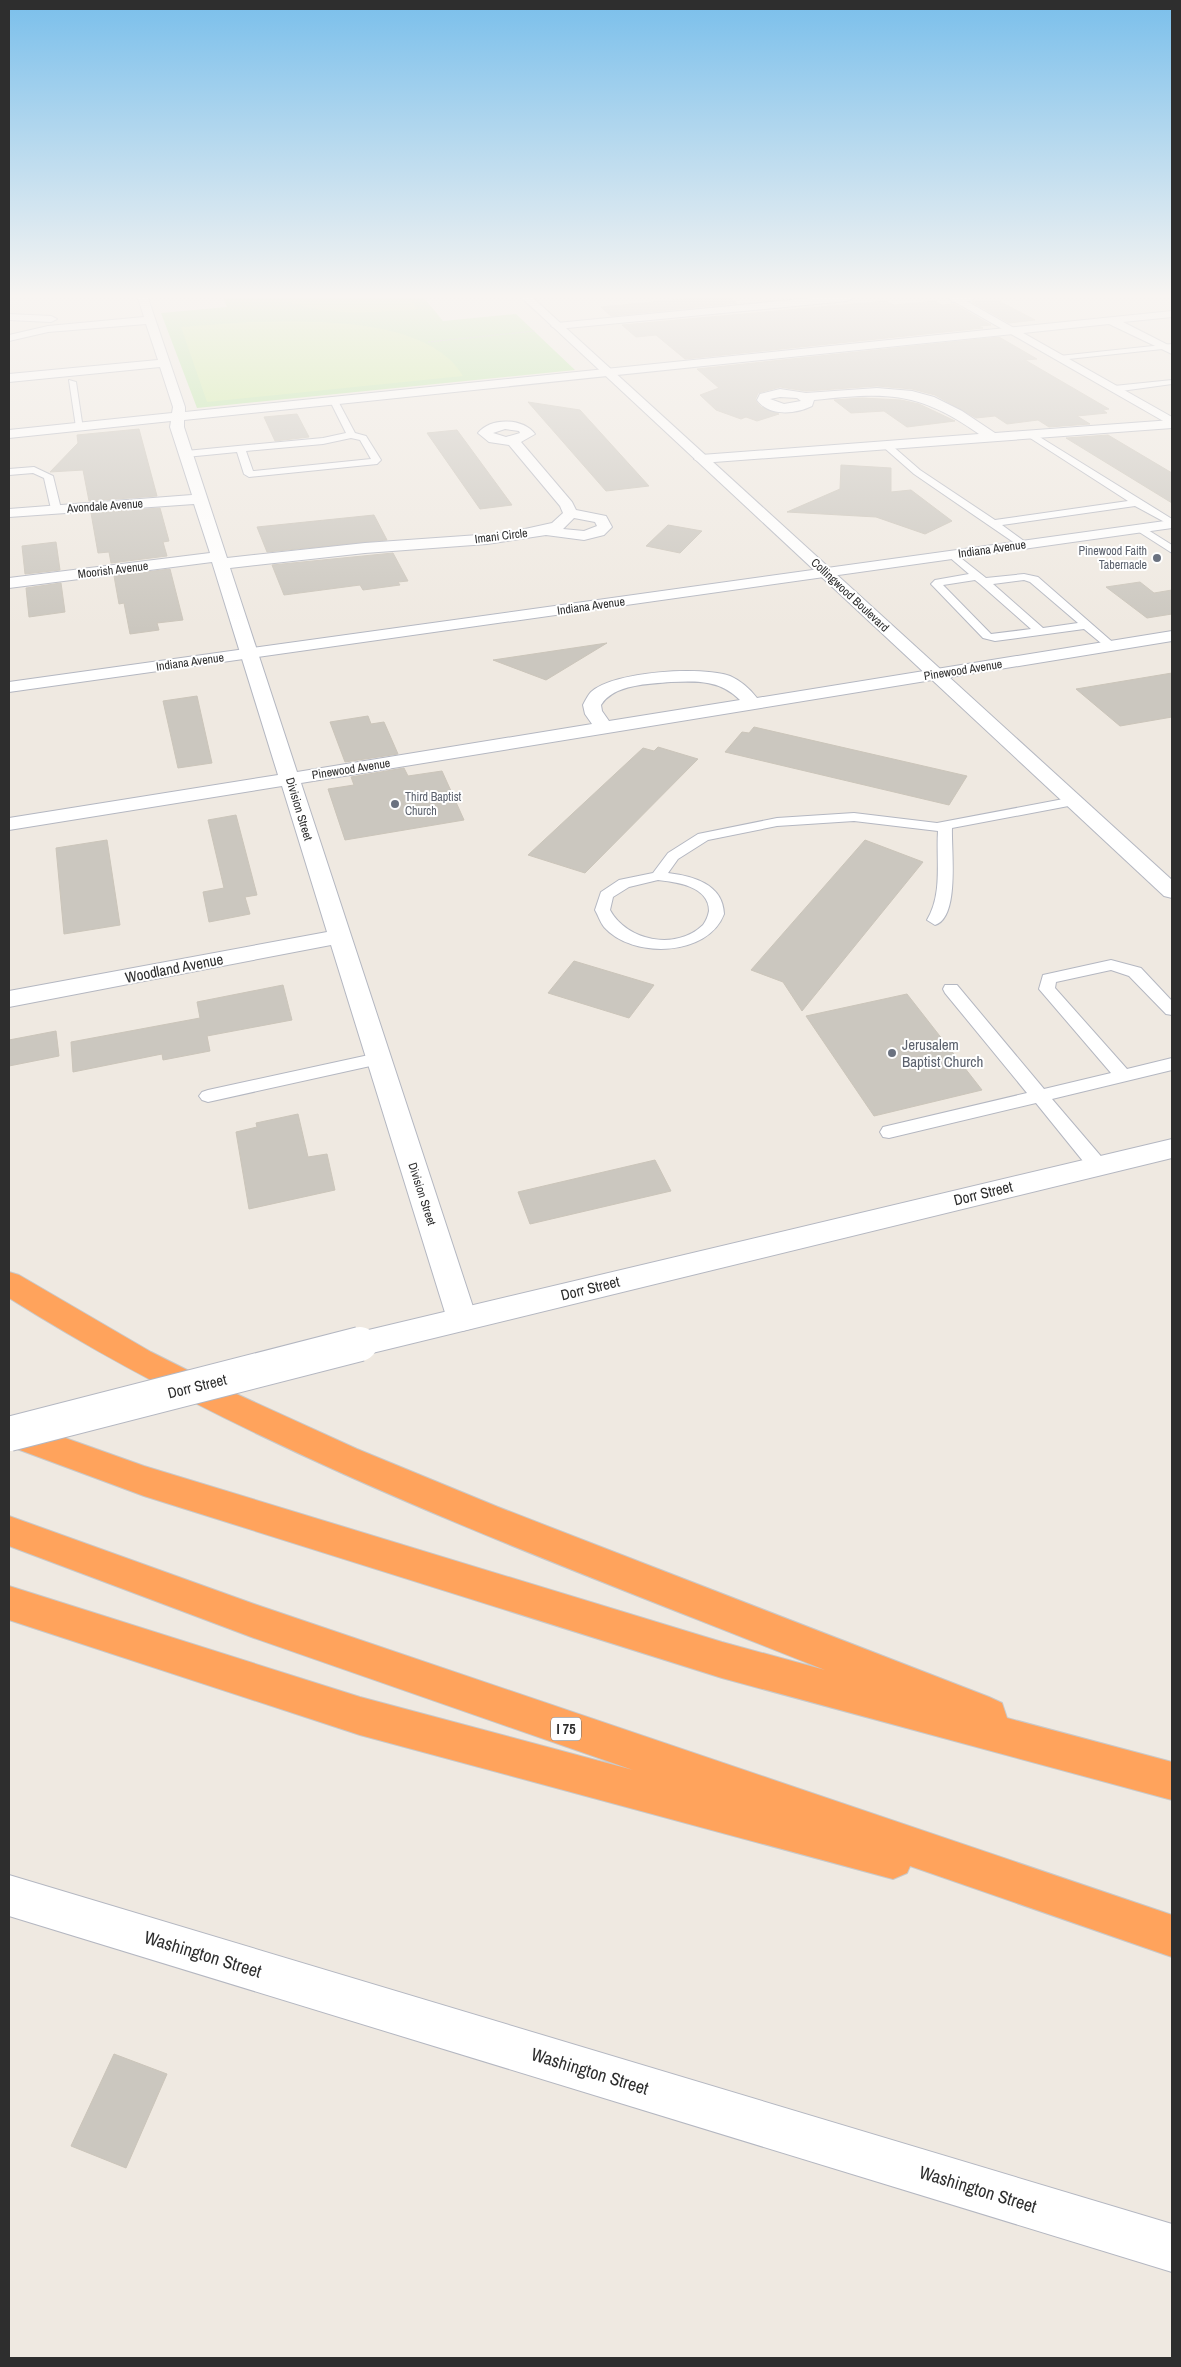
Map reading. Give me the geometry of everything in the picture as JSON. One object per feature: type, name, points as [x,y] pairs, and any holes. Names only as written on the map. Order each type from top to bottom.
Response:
[{"type":"highway","points":[[9,1283],[135,1358],[309,1444],[455,1506],[1112,1764]]},
{"type":"highway","points":[[9,1433],[144,1481],[722,1660],[1172,1781]]},
{"type":"highway","name":"I 75","points":[[9,1532],[254,1621],[1172,1936]]},
{"type":"highway","points":[[9,1602],[360,1716],[1126,1921]]},
{"type":"street","name":"Division Street","points":[[179,408],[177,427],[462,1319]]},
{"type":"street","points":[[9,434],[261,408]]},
{"type":"street","name":"Collingwood Boulevard","points":[[646,408],[1172,891]]},
{"type":"street","points":[[947,408],[992,437]]},
{"type":"street","points":[[1148,408],[1172,422]]},
{"type":"street","points":[[701,459],[1172,422]]},
{"type":"street","points":[[512,440],[567,505],[570,513],[601,519],[605,527],[596,533],[585,535],[544,530]]},
{"type":"street","name":"Avondale Avenue","points":[[9,513],[200,499]]},
{"type":"street","name":"Imani Circle","points":[[220,564],[311,559],[332,553],[483,539],[544,530],[558,526],[566,520],[570,513]]},
{"type":"street","name":"Indiana Avenue","points":[[9,687],[1172,523]]},
{"type":"street","name":"Moorish Avenue","points":[[9,583],[220,564]]},
{"type":"street","name":"Pinewood Avenue","points":[[9,824],[1172,636]]},
{"type":"street","points":[[604,728],[591,707],[593,701],[605,690],[626,683],[677,675],[713,677],[738,688],[753,704]]},
{"type":"street","name":"Woodland Avenue","points":[[9,999],[339,937]]},
{"type":"street","name":"Dorr Street","points":[[9,1433],[462,1319],[1172,1148]]},
{"type":"street","name":"Washington Street","points":[[10,1899],[1172,2248]]},
{"type":"lane","points":[[77,408],[80,427]]},
{"type":"lane","points":[[186,454],[241,449],[285,458],[329,454],[368,464],[376,460],[363,438],[351,435],[338,408]]},
{"type":"lane","points":[[1030,434],[1137,503],[1172,523]]},
{"type":"lane","points":[[241,449],[250,474],[285,458],[329,454],[351,435]]},
{"type":"lane","points":[[886,445],[917,472],[1023,544]]},
{"type":"lane","points":[[9,472],[34,470],[48,476],[56,510]]},
{"type":"lane","points":[[993,523],[1137,503]]},
{"type":"lane","points":[[1140,528],[1172,550]]},
{"type":"lane","points":[[952,554],[1040,632]]},
{"type":"lane","points":[[1087,625],[995,638],[987,636],[936,584],[939,582],[1030,577],[1087,625],[1111,646]]},
{"type":"lane","points":[[658,876],[692,882],[705,890],[714,899],[717,910],[716,920],[708,930],[695,938],[678,943],[660,944],[640,942],[622,935],[609,926],[602,914],[602,903],[609,892],[622,883],[639,878],[658,876],[672,856],[702,837],[777,822],[854,817],[937,827],[1074,801]]},
{"type":"lane","points":[[935,920],[940,914],[944,899],[945,825]]},
{"type":"lane","points":[[1123,1076],[1047,989],[1049,979],[1112,965],[1135,972],[1172,1010]]},
{"type":"lane","points":[[951,989],[1098,1166]]},
{"type":"lane","points":[[208,1096],[378,1059]]},
{"type":"lane","points":[[889,1132],[1172,1064]]},
{"type":"building","points":[[534,408],[580,410],[649,486],[606,491]]},
{"type":"building","points":[[714,408],[765,408],[779,414],[757,421],[746,417],[741,419]]},
{"type":"building","points":[[845,408],[928,408],[955,421],[907,427],[884,411],[851,413]]},
{"type":"building","points":[[959,408],[1109,409],[1103,410],[1107,413],[1077,416],[1090,424],[1049,427],[1038,420],[1007,424],[995,416],[976,418]]},
{"type":"building","points":[[297,414],[309,437],[275,441],[264,417]]},
{"type":"building","points":[[139,429],[157,496],[89,501],[83,470],[50,472],[78,443],[77,435]]},
{"type":"building","points":[[457,430],[512,505],[480,509],[427,433]]},
{"type":"building","points":[[1108,435],[1172,473],[1172,503],[1066,438]]},
{"type":"building","points":[[841,465],[891,468],[891,492],[911,490],[952,521],[925,534],[876,517],[787,512],[840,489]]},
{"type":"building","points":[[160,508],[169,541],[163,542],[167,556],[111,563],[109,552],[98,553],[91,513]]},
{"type":"building","points":[[374,515],[387,540],[267,552],[257,527]]},
{"type":"building","points":[[668,525],[702,531],[680,553],[646,546]]},
{"type":"building","points":[[56,542],[60,570],[25,574],[22,546]]},
{"type":"building","points":[[393,553],[408,581],[398,582],[400,585],[363,590],[360,585],[284,595],[272,565]]},
{"type":"building","points":[[170,569],[183,620],[157,623],[159,630],[130,634],[124,603],[119,604],[114,576]]},
{"type":"building","points":[[1140,582],[1154,593],[1172,590],[1172,614],[1147,618],[1106,587]]},
{"type":"building","points":[[61,583],[65,612],[29,617],[26,588]]},
{"type":"building","points":[[607,643],[546,680],[493,660]]},
{"type":"building","points":[[1172,673],[1172,717],[1120,726],[1076,689]]},
{"type":"building","points":[[197,696],[212,763],[178,768],[163,701]]},
{"type":"building","points":[[368,716],[371,724],[384,722],[398,754],[345,762],[330,722]]},
{"type":"building","points":[[754,727],[967,776],[949,805],[725,752],[742,732],[749,733]]},
{"type":"building","points":[[658,747],[698,759],[585,873],[528,855],[643,748],[654,751]]},
{"type":"building","name":"Third Baptist Church","points":[[404,768],[408,776],[442,771],[464,820],[345,840],[328,789],[354,785],[351,777]]},
{"type":"building","points":[[236,815],[257,895],[245,897],[250,914],[209,922],[203,892],[224,888],[208,820]]},
{"type":"building","points":[[107,840],[120,925],[64,934],[56,848]]},
{"type":"building","points":[[865,840],[923,862],[802,1011],[783,982],[751,970]]},
{"type":"building","points":[[574,961],[654,985],[629,1018],[548,993]]},
{"type":"building","points":[[283,985],[292,1020],[207,1036],[210,1051],[163,1060],[162,1054],[73,1072],[71,1042],[200,1018],[197,1002]]},
{"type":"building","name":"Jerusalem Baptist Church","points":[[907,994],[982,1090],[874,1116],[806,1016]]},
{"type":"building","points":[[56,1031],[59,1056],[9,1066],[9,1040]]},
{"type":"building","points":[[298,1114],[308,1157],[327,1154],[335,1190],[249,1209],[236,1132],[257,1127],[256,1123]]},
{"type":"building","points":[[655,1160],[671,1191],[530,1224],[518,1192]]},
{"type":"building","points":[[114,2054],[167,2074],[126,2168],[71,2146]]},
{"type":"place","name":"Pinewood Faith Tabernacle","points":[[1157,558]]},
{"type":"place","name":"Third Baptist Church","points":[[395,804]]},
{"type":"place","name":"Jerusalem Baptist Church","points":[[892,1053]]}]
